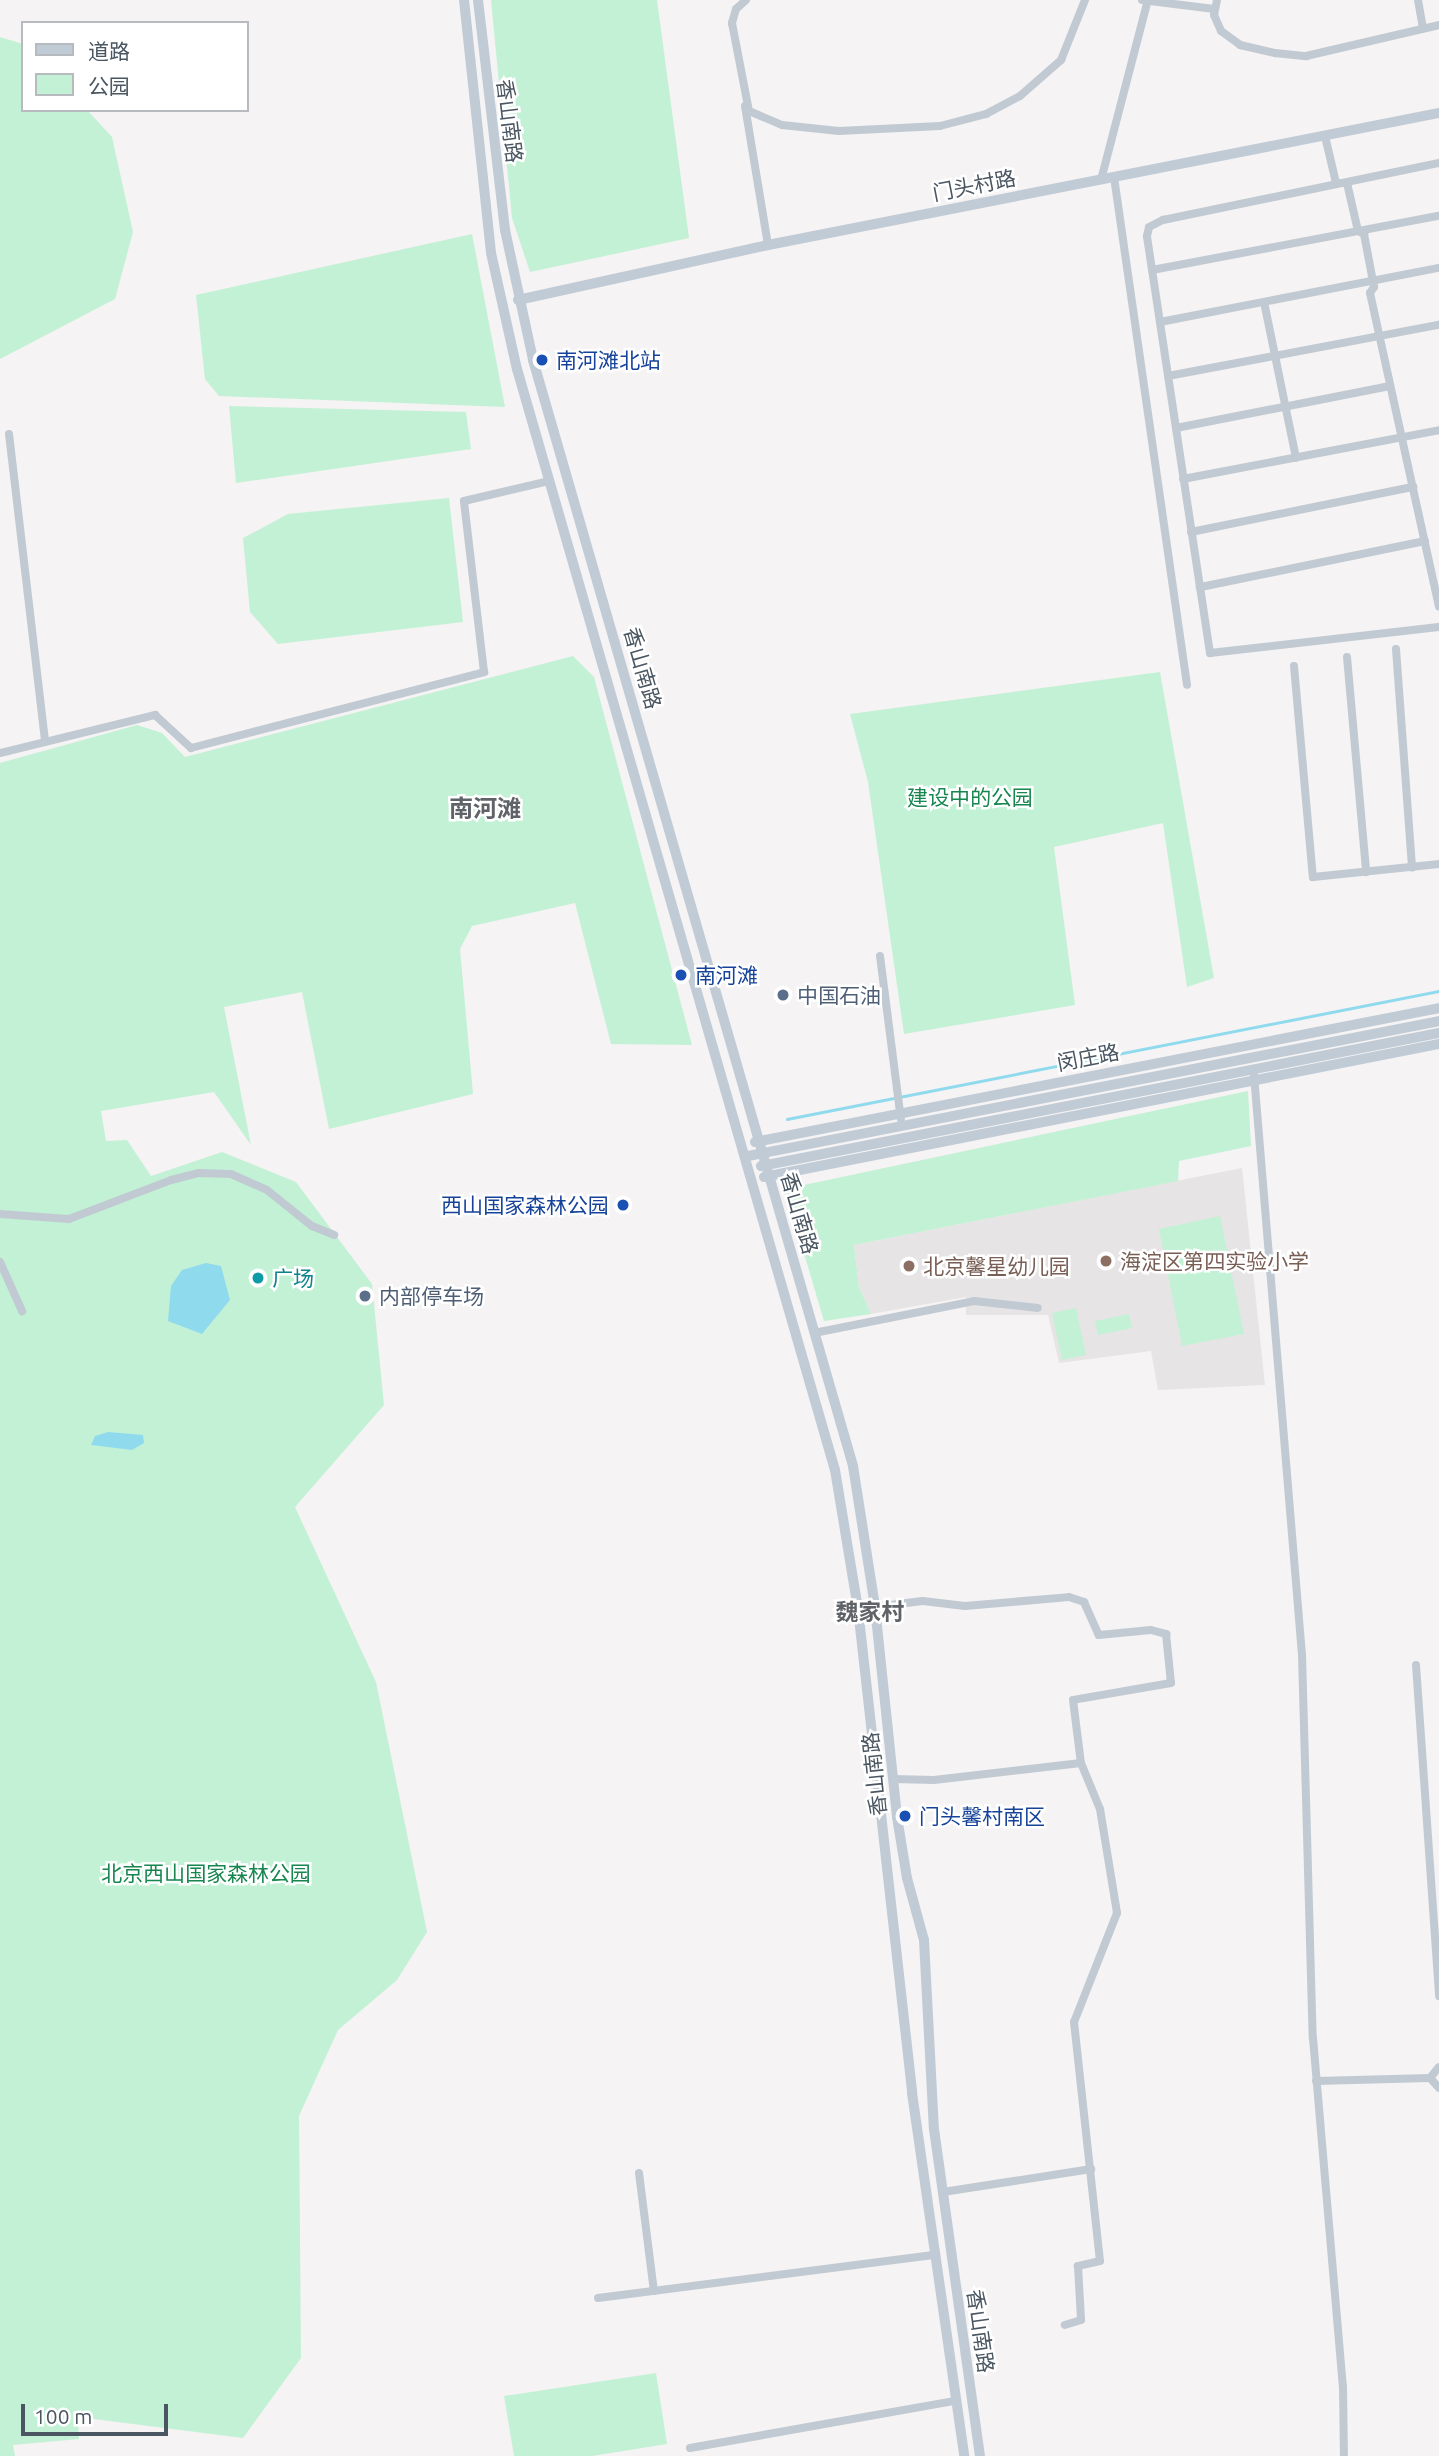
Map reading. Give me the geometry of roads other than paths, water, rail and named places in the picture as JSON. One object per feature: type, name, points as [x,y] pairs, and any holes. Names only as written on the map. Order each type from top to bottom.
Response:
[{"type":"main road","name":"香山南路","points":[[464,0],[491,253],[517,369],[751,1168],[835,1470],[858,1609],[935,2255],[964,2456]]},
{"type":"main road","name":"香山南路","points":[[478,0],[488,105],[518,300],[853,1466],[875,1607],[893,1779],[907,1878],[924,1940],[928,2070],[980,2456]]},
{"type":"main road","name":"门头村路","points":[[518,300],[768,245],[1439,113]]},
{"type":"main road","name":"闵庄路","points":[[744,1144],[1439,1008]]},
{"type":"main road","name":"闵庄路","points":[[766,1165],[903,1126],[1439,1021]]},
{"type":"main road","name":"闵庄路","points":[[1254,1074],[1439,1033]]},
{"type":"main road","name":"闵庄路","points":[[751,1168],[1254,1074],[1439,1044]]},
{"type":"street","points":[[746,0],[736,9],[732,23],[768,245]]},
{"type":"street","points":[[743,96],[749,111],[761,117],[807,129],[929,127],[986,114],[1020,96],[1061,60],[1085,0]]},
{"type":"street","points":[[1142,0],[1215,4],[1221,31],[1240,45],[1275,53],[1306,56],[1439,25]]},
{"type":"street","points":[[1101,180],[1148,0]]},
{"type":"street","points":[[1418,0],[1423,29]]},
{"type":"street","points":[[1325,136],[1336,183]]},
{"type":"street","points":[[1439,163],[1157,221],[1147,236],[1210,653],[1439,627]]},
{"type":"street","points":[[1114,177],[1187,685]]},
{"type":"street","points":[[1336,183],[1348,183],[1358,232]]},
{"type":"street","points":[[1152,271],[1439,216]]},
{"type":"street","points":[[1358,232],[1364,234],[1373,281],[1370,293],[1439,607]]},
{"type":"street","points":[[1160,322],[1439,268]]},
{"type":"street","points":[[1264,302],[1296,457]]},
{"type":"street","points":[[1168,376],[1439,325]]},
{"type":"street","points":[[1176,428],[1390,386]]},
{"type":"street","points":[[1184,479],[1439,430]]},
{"type":"street","points":[[9,434],[45,742]]},
{"type":"street","points":[[0,753],[155,715],[191,748],[484,672],[464,501],[549,481]]},
{"type":"street","points":[[1192,532],[1413,487]]},
{"type":"street","points":[[1200,587],[1424,541]]},
{"type":"street","points":[[1396,649],[1412,867]]},
{"type":"street","points":[[1347,657],[1366,872]]},
{"type":"street","points":[[1294,666],[1313,877],[1439,864]]},
{"type":"street","points":[[880,956],[903,1126]]},
{"type":"street","points":[[1254,1074],[1302,1655],[1316,2081],[1343,2387],[1344,2456]]},
{"type":"street","points":[[0,1214],[69,1219],[171,1180],[199,1173],[231,1174],[267,1190],[312,1226],[334,1235]]},
{"type":"street","points":[[0,1262],[22,1311]]},
{"type":"street","points":[[814,1333],[974,1301],[1038,1308]]},
{"type":"street","points":[[858,1609],[923,1601],[965,1606],[1069,1597],[1084,1602],[1098,1635],[1151,1630],[1166,1634],[1171,1683],[1073,1700],[1081,1763],[1100,1809],[1117,1913],[1074,2022],[1100,2261],[1078,2266],[1081,2320],[1065,2325]]},
{"type":"street","points":[[1416,1665],[1439,1996]]},
{"type":"street","points":[[893,1779],[934,1780],[1081,1763]]},
{"type":"street","points":[[1316,2081],[1430,2078],[1439,2067]]},
{"type":"street","points":[[1430,2078],[1439,2088]]},
{"type":"street","points":[[943,2192],[1091,2169]]},
{"type":"street","points":[[639,2173],[654,2291]]},
{"type":"street","points":[[598,2298],[935,2255]]},
{"type":"street","points":[[690,2448],[955,2401]]},
{"type":"water","points":[[206,1263],[221,1266],[230,1300],[202,1334],[168,1321],[171,1286],[182,1270]]},
{"type":"water","points":[[108,1432],[143,1435],[144,1443],[132,1450],[91,1445],[95,1436]]},
{"type":"waterway","points":[[787,1119],[1439,991]]},
{"type":"place","name":"南河滩北站","points":[[542,360]]},
{"type":"place","name":"南河滩","points":[[681,975]]},
{"type":"place","name":"中国石油","points":[[783,995]]},
{"type":"place","name":"西山国家森林公园","points":[[623,1205]]},
{"type":"place","name":"海淀区第四实验小学","points":[[1106,1261]]},
{"type":"place","name":"北京馨星幼儿园","points":[[909,1266]]},
{"type":"place","name":"广场","points":[[258,1278]]},
{"type":"place","name":"内部停车场","points":[[365,1296]]},
{"type":"place","name":"门头馨村南区","points":[[905,1816]]},
{"type":"district","name":"南河滩","points":[[485,809]]},
{"type":"district","name":"魏家村","points":[[870,1612]]},
{"type":"park label","name":"建设中的公园","points":[[970,797]]},
{"type":"park label","name":"北京西山国家森林公园","points":[[206,1873]]}]
